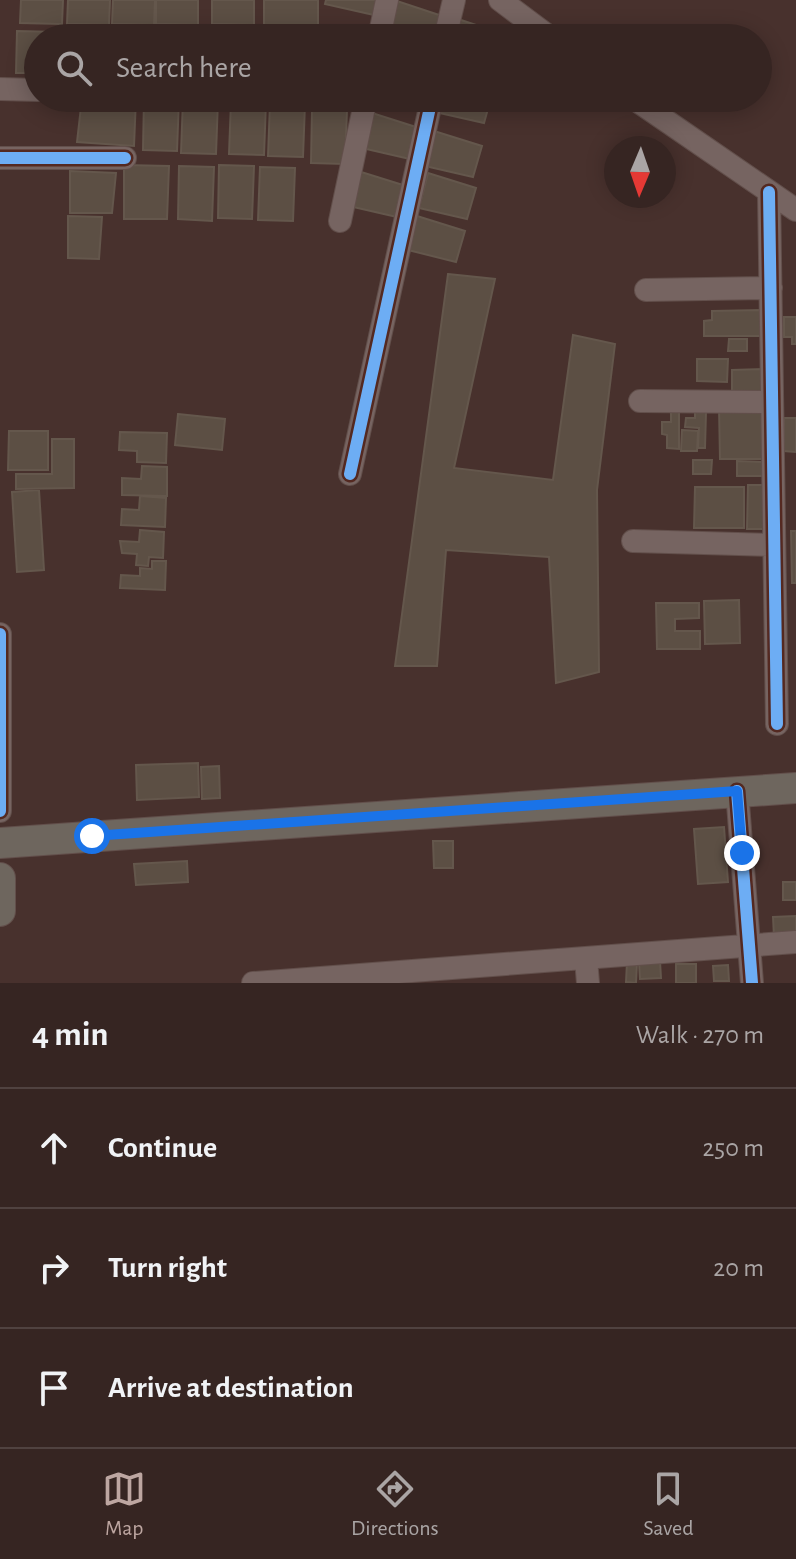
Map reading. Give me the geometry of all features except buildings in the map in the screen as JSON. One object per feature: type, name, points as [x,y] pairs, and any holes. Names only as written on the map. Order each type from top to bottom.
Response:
[{"type":"main road","points":[[0,843],[796,788]]},
{"type":"main road","points":[[0,878],[0,911]]},
{"type":"street","points":[[382,24],[387,0]]},
{"type":"street","points":[[448,24],[454,0]]},
{"type":"street","points":[[500,0],[532,24]]},
{"type":"street","points":[[0,89],[24,90]]},
{"type":"street","points":[[340,221],[363,112]]},
{"type":"street","points":[[350,474],[429,112]]},
{"type":"street","points":[[653,112],[796,210]]},
{"type":"street","points":[[0,158],[125,158]]},
{"type":"street","points":[[769,192],[777,724]]},
{"type":"street","points":[[646,290],[771,288]]},
{"type":"street","points":[[640,401],[772,402]]},
{"type":"street","points":[[773,466],[796,466]]},
{"type":"street","points":[[633,541],[774,545]]},
{"type":"street","points":[[0,634],[0,811]]},
{"type":"street","points":[[737,791],[752,983]]},
{"type":"street","points":[[253,983],[364,979],[796,942]]},
{"type":"street","points":[[586,959],[588,983]]},
{"type":"cycle path","points":[[350,474],[429,112]]},
{"type":"cycle path","points":[[0,158],[125,158]]},
{"type":"cycle path","points":[[769,192],[777,724]]},
{"type":"cycle path","points":[[0,634],[0,811]]},
{"type":"cycle path","points":[[737,791],[752,983]]},
{"type":"route","points":[[92,836],[737,791],[742,853]]}]
